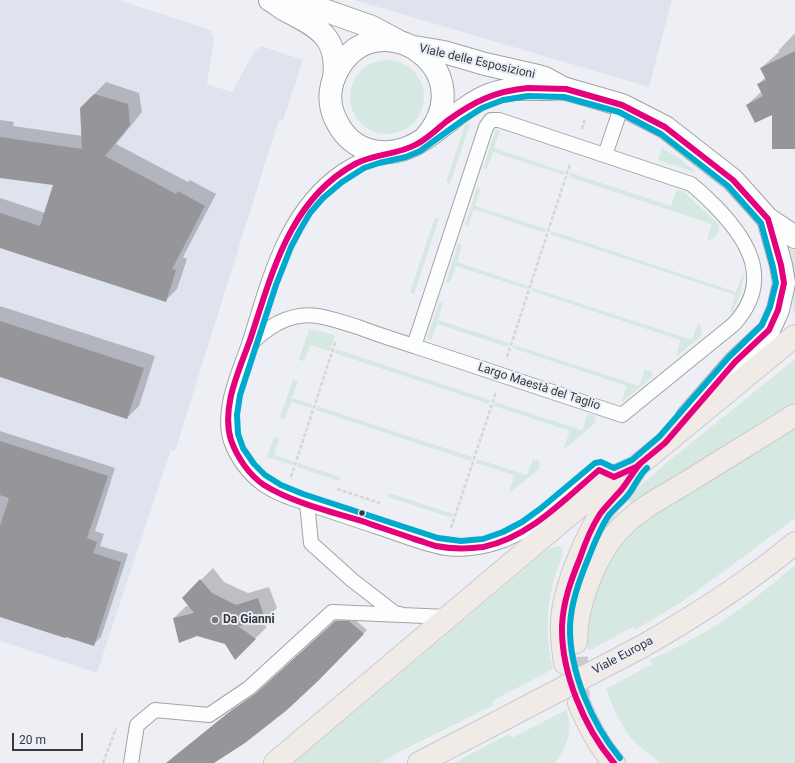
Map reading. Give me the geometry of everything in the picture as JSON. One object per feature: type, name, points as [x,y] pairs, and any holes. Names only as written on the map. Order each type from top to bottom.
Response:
[{"type":"main road","points":[[275,763],[614,477],[636,467],[795,336]]},
{"type":"main road","points":[[636,467],[623,488],[608,504],[599,517],[587,541],[572,578],[562,621],[562,643],[571,660],[580,606],[592,575],[607,545],[617,532],[653,503],[795,415]]},
{"type":"main road","name":"Viale Europa","points":[[419,763],[643,646],[688,620],[735,590],[795,542]]},
{"type":"main road","points":[[579,703],[595,739],[614,763]]},
{"type":"street","name":"Viale delle Esposizioni","points":[[270,0],[287,11],[313,24],[326,37],[334,56],[335,63],[331,92],[331,106],[333,115],[342,131],[348,138],[364,148],[386,153],[405,150],[415,146],[468,106],[489,95],[518,88],[566,88]]},
{"type":"street","name":"Viale delle Esposizioni","points":[[289,0],[301,2],[372,27],[405,44],[425,56],[431,62],[436,70],[442,88],[443,97],[440,115],[431,131],[424,139]]},
{"type":"street","name":"Viale delle Esposizioni","points":[[334,78],[342,62],[356,50],[364,45],[382,41],[444,52],[485,64],[538,76],[566,88],[622,105],[666,127],[733,180],[768,220],[795,237]]},
{"type":"street","name":"Viale delle Esposizioni","points":[[665,443],[735,362],[769,330],[778,310],[784,283],[781,265],[768,220]]},
{"type":"lane","points":[[605,155],[622,105]]},
{"type":"lane","name":"Largo Maestà del Taglio","points":[[493,120],[499,120],[605,155],[691,184],[700,191],[734,227],[750,256],[755,273],[755,282],[748,306],[734,324],[622,415],[414,346],[488,123],[493,120]]},
{"type":"lane","points":[[386,153],[364,159],[341,173],[316,194],[301,213],[290,231],[275,263],[234,389],[230,409],[229,433],[234,447],[244,464],[263,485],[279,493],[436,546],[453,548],[472,548],[502,541],[525,531],[599,470],[614,477]]},
{"type":"lane","points":[[244,358],[246,350],[256,339],[273,326],[289,318],[304,315],[317,315],[342,322],[414,346]]},
{"type":"lane","points":[[307,503],[311,543],[352,580],[396,614],[448,617]]},
{"type":"lane","points":[[131,763],[137,725],[155,710],[209,715],[249,688],[332,612],[448,617]]},
{"type":"path","points":[[506,360],[586,116]]},
{"type":"path","points":[[291,477],[342,322]]},
{"type":"path","points":[[451,528],[497,389]]},
{"type":"path","points":[[337,489],[380,503]]},
{"type":"shaded area","points":[[0,0],[118,0],[211,30],[214,39],[207,84],[232,92],[254,52],[261,46],[303,60],[283,120],[279,119],[175,451],[171,450],[97,673],[0,641]]},
{"type":"shaded area","points":[[354,0],[672,0],[649,87]]},
{"type":"shaded area","points":[[380,60],[394,60],[408,66],[418,76],[424,90],[424,104],[418,118],[408,128],[394,134],[380,134],[366,128],[356,118],[350,104],[350,90],[356,76],[366,66]]},
{"type":"shaded area","points":[[470,124],[450,184],[446,182],[465,125]]},
{"type":"shaded area","points":[[496,129],[500,131],[494,148],[565,172],[564,175],[493,152],[487,169],[483,168]]},
{"type":"shaded area","points":[[662,148],[680,159],[697,173],[658,160]]},
{"type":"shaded area","points":[[571,173],[671,206],[677,190],[684,192],[716,222],[719,232],[714,238],[707,241],[712,224],[569,177]]},
{"type":"shaded area","points":[[477,187],[481,188],[475,206],[546,229],[545,233],[474,209],[468,226],[465,225]]},
{"type":"shaded area","points":[[435,217],[439,218],[414,294],[410,292]]},
{"type":"shaded area","points":[[552,231],[736,292],[742,275],[744,275],[740,295],[732,312],[730,312],[735,295],[550,234]]},
{"type":"shaded area","points":[[458,244],[462,245],[457,262],[528,286],[527,289],[456,266],[450,283],[446,282]]},
{"type":"shaded area","points":[[788,247],[795,251],[795,311],[793,313],[793,288],[786,249]]},
{"type":"shaded area","points":[[533,288],[692,340],[698,323],[701,328],[701,334],[699,338],[676,357],[680,340],[532,291]]},
{"type":"shaded area","points":[[439,302],[443,303],[438,320],[509,343],[508,347],[437,324],[431,340],[427,339]]},
{"type":"shaded area","points":[[309,329],[335,335],[330,351],[310,345],[304,361],[299,360]]},
{"type":"shaded area","points":[[514,345],[639,386],[645,369],[652,372],[652,377],[621,403],[627,386],[512,348]]},
{"type":"shaded area","points":[[336,349],[490,400],[489,404],[334,353]]},
{"type":"shaded area","points":[[795,359],[795,402],[632,504],[628,499],[639,487]]},
{"type":"shaded area","points":[[293,379],[298,381],[292,398],[312,404],[311,408],[291,402],[285,419],[280,417]]},
{"type":"shaded area","points":[[495,402],[582,430],[588,413],[594,416],[596,420],[594,424],[566,448],[564,447],[570,431],[494,406]]},
{"type":"shaded area","points":[[317,406],[472,457],[471,461],[316,410]]},
{"type":"shaded area","points":[[795,427],[795,518],[683,601],[635,630],[633,627],[588,651],[588,618],[597,586],[616,549],[638,525]]},
{"type":"shaded area","points":[[274,437],[279,439],[274,455],[294,462],[293,465],[267,457]]},
{"type":"shaded area","points":[[477,459],[527,475],[533,459],[539,461],[540,465],[539,469],[509,492],[514,475],[476,463]]},
{"type":"shaded area","points":[[298,463],[340,477],[339,481],[297,467]]},
{"type":"shaded area","points":[[389,493],[453,514],[452,518],[388,497]]},
{"type":"shaded area","points":[[558,546],[562,548],[562,552],[552,587],[548,618],[548,638],[553,669],[492,701],[494,705],[380,763],[294,763],[546,551]]},
{"type":"shaded area","points":[[795,565],[795,763],[660,763],[630,737],[616,714],[606,689],[652,664],[650,660],[670,651],[715,626],[739,610]]},
{"type":"shaded area","points":[[566,710],[569,724],[568,738],[555,763],[454,763],[509,734],[512,738]]},
{"type":"building","points":[[795,51],[795,149],[772,149],[772,115],[755,123],[746,105],[763,96],[757,84],[766,80],[760,68]]},
{"type":"building","points":[[94,94],[128,104],[130,125],[105,156],[176,194],[178,191],[205,206],[172,269],[176,270],[166,302],[0,248],[0,213],[40,226],[53,185],[0,178],[0,137],[82,149],[80,108]]},
{"type":"building","points":[[0,321],[144,368],[127,419],[0,377]]},
{"type":"building","points":[[0,441],[108,476],[87,538],[97,542],[93,553],[121,562],[94,646],[0,617],[0,526],[9,498],[0,495]]},
{"type":"building","points":[[200,579],[212,593],[236,605],[258,598],[266,621],[238,626],[256,639],[235,660],[225,644],[197,636],[179,643],[173,618],[194,613],[182,598]]},
{"type":"building","points":[[335,621],[349,621],[364,634],[287,710],[245,743],[214,763],[166,763],[228,713],[255,694]]},
{"type":"tunnel","points":[[577,657],[579,698]]},
{"type":"transit line","points":[[528,88],[566,89],[622,105],[665,127],[733,180],[768,219],[781,265],[784,283],[778,310],[769,330],[735,362],[665,443],[636,467],[614,477],[599,470],[546,516],[516,535],[500,542],[483,547],[471,548],[436,546],[300,502],[264,485],[253,476],[240,459],[231,440],[228,428],[228,415],[233,389],[275,265],[299,218],[314,197],[332,179],[355,164],[363,160],[410,148],[429,136],[457,114],[485,98],[505,92],[528,88]]},
{"type":"transit line","points":[[528,96],[564,97],[619,112],[661,134],[728,186],[761,223],[773,267],[776,283],[770,307],[762,325],[729,357],[659,437],[632,460],[614,468],[601,462],[595,463],[540,509],[522,522],[503,532],[483,539],[461,541],[438,538],[303,494],[281,485],[265,475],[254,464],[243,448],[238,434],[237,415],[240,395],[276,285],[291,247],[310,213],[323,198],[342,182],[364,168],[406,157],[420,151],[482,108],[503,100],[528,96]]},
{"type":"transit line","points":[[614,763],[593,733],[576,699],[565,662],[562,626],[566,600],[586,541],[600,514],[622,489],[636,468],[642,462]]},
{"type":"transit line","points":[[620,758],[600,729],[584,696],[573,661],[570,626],[574,600],[579,584],[600,531],[609,515],[628,495],[647,468]]},
{"type":"place","name":"Da Gianni","points":[[215,620]]}]
